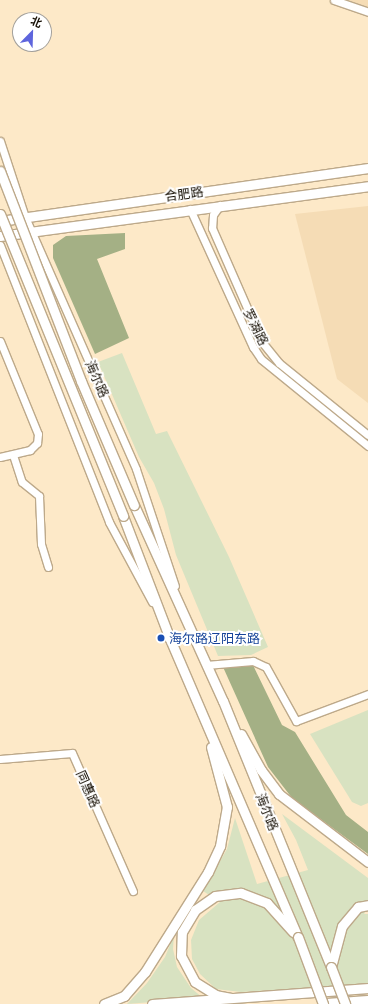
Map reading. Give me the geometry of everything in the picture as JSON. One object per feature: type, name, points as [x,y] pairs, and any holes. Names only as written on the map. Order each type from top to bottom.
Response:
[{"type":"highway","points":[[327,1004],[368,1001]]},
{"type":"main road","name":"合肥路","points":[[0,221],[368,168]]},
{"type":"main road","name":"海尔路","points":[[0,171],[78,374],[134,505],[223,701],[271,823],[331,966],[345,1004]]},
{"type":"main road","name":"合肥路","points":[[0,236],[32,230],[368,186]]},
{"type":"main road","name":"海尔路","points":[[0,214],[123,516],[164,624],[249,828],[298,937],[322,1004]]},
{"type":"main road","points":[[223,701],[261,770],[279,794],[368,862]]},
{"type":"main road","points":[[104,1004],[124,996],[145,972],[208,872],[220,846],[227,807],[200,709]]},
{"type":"main road","points":[[231,998],[216,995],[195,982],[181,956],[182,932],[195,910],[215,896],[241,892],[267,903],[298,937]]},
{"type":"main road","points":[[331,966],[342,926],[358,907],[368,905]]},
{"type":"main road","points":[[152,1004],[368,988]]},
{"type":"street","points":[[334,0],[368,12]]},
{"type":"street","name":"海尔路","points":[[0,141],[25,217],[136,469],[186,620]]},
{"type":"street","name":"罗湖路","points":[[220,205],[213,215],[212,228],[262,342],[279,363],[368,435]]},
{"type":"street","points":[[190,209],[253,347],[261,359],[368,446]]},
{"type":"street","name":"海尔路","points":[[0,245],[109,522],[164,624]]},
{"type":"street","points":[[0,341],[38,434],[35,446],[13,455],[0,457]]},
{"type":"street","points":[[13,455],[22,482],[39,496],[41,544],[48,567]]},
{"type":"street","points":[[206,665],[253,661],[266,667],[296,721],[368,694]]},
{"type":"street","name":"同惠路","points":[[0,759],[72,753],[133,890]]},
{"type":"shaded area","points":[[348,0],[368,0],[368,8]]},
{"type":"shaded area","points":[[368,206],[368,403],[337,379],[295,214]]},
{"type":"green space","points":[[125,233],[125,249],[97,259],[129,338],[95,354],[53,258],[53,245],[66,236]]},
{"type":"green space","points":[[122,353],[156,434],[167,431],[229,557],[268,647],[251,655],[218,656],[176,555],[164,509],[154,483],[139,457],[98,362]]},
{"type":"green space","points":[[252,663],[282,725],[295,732],[346,815],[368,832],[368,854],[292,798],[268,767],[223,667]]},
{"type":"green space","points":[[368,710],[368,803],[361,806],[352,802],[310,734]]},
{"type":"green space","points":[[282,814],[368,878],[368,908],[364,914],[368,914],[368,985],[241,992],[216,989],[200,974],[192,959],[191,940],[199,920],[220,902],[203,891],[227,849],[235,818],[257,884],[308,870],[296,840]]},
{"type":"green space","points":[[174,935],[173,949],[177,967],[191,988],[203,998],[127,1004],[147,983],[165,957]]},
{"type":"place","name":"海尔路辽阳东路","points":[[161,638]]}]
